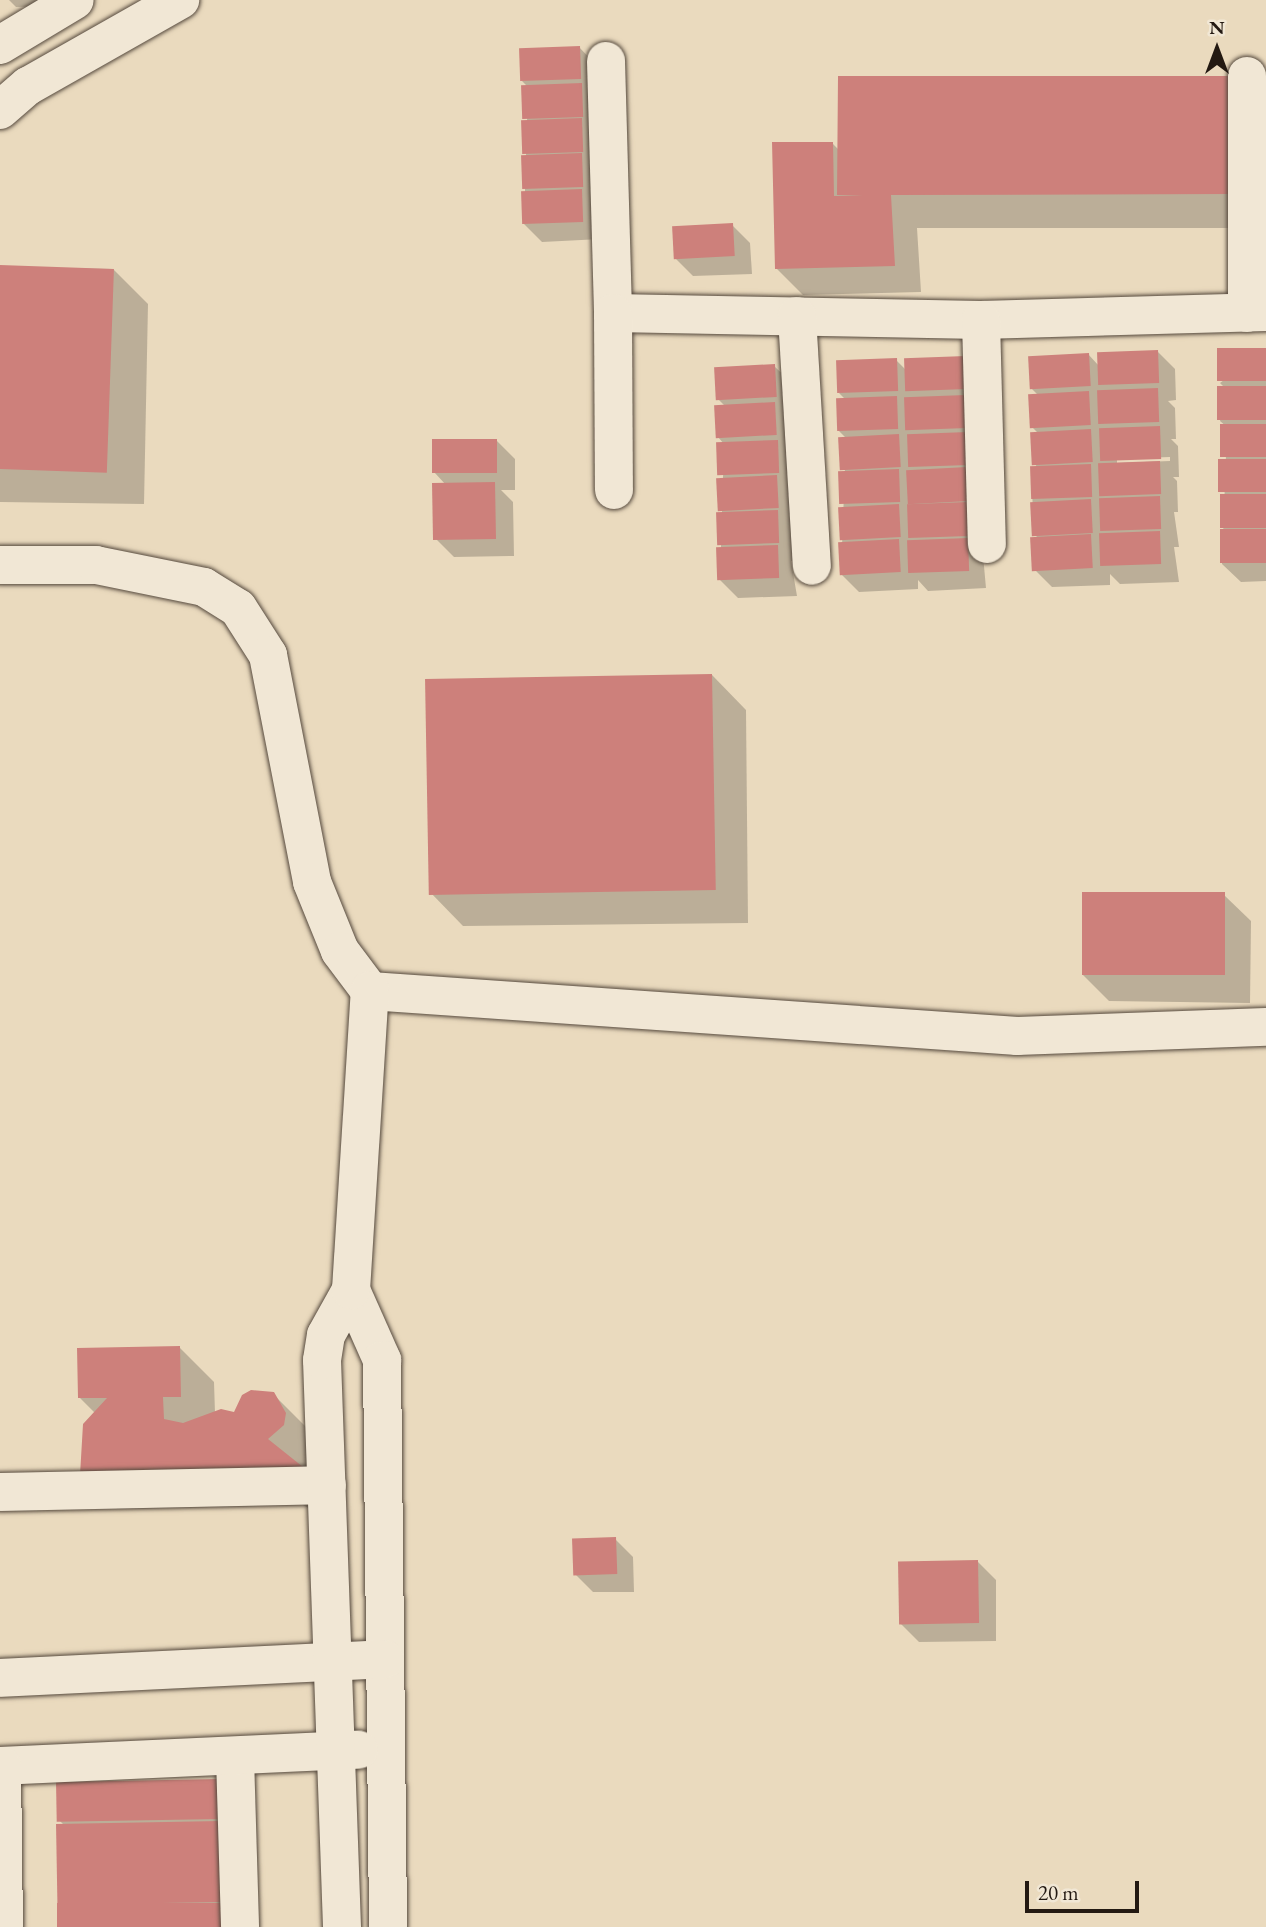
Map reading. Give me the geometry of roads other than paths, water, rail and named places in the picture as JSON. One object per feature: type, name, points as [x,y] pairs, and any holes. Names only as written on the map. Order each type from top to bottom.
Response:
[{"type":"street","points":[[0,45],[75,0]]},
{"type":"street","points":[[0,110],[28,86],[180,0]]},
{"type":"street","points":[[606,61],[614,490]]},
{"type":"street","points":[[612,313],[981,320],[1257,312],[1247,76]]},
{"type":"street","points":[[797,316],[812,566]]},
{"type":"street","points":[[981,320],[987,544]]},
{"type":"street","points":[[0,565],[96,565],[204,587],[238,608],[268,655],[312,881],[340,951],[370,991],[351,1290],[326,1335],[322,1360],[330,1663],[342,1927]]},
{"type":"street","points":[[370,991],[1017,1036],[1266,1027]]},
{"type":"street","points":[[351,1290],[383,1360],[387,1927]]},
{"type":"street","points":[[0,1492],[327,1485]]},
{"type":"street","points":[[0,1678],[385,1659]]},
{"type":"street","points":[[4,1927],[1,1766],[386,1750]]},
{"type":"street","points":[[235,1757],[240,1927]]}]
